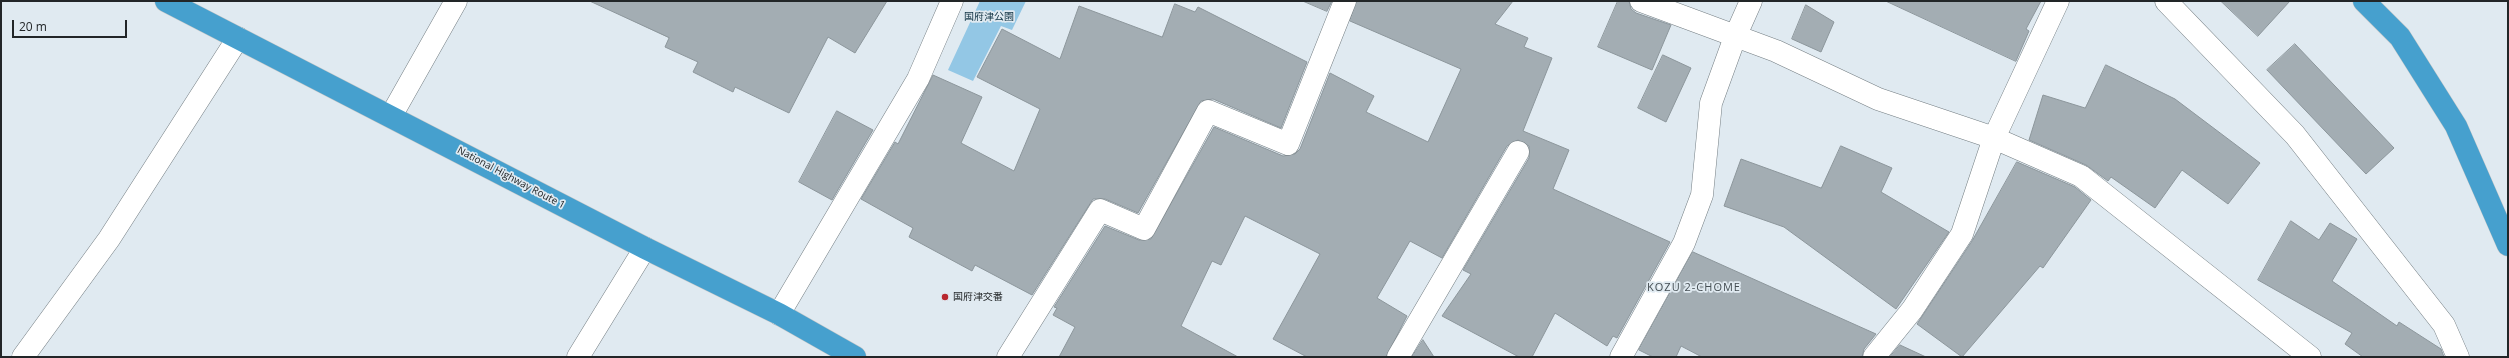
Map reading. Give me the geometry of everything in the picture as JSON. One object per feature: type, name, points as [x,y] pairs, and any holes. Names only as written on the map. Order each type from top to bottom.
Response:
[{"type":"highway","name":"National Highway Route 1","points":[[166,1],[645,248],[779,314],[855,357]]},
{"type":"highway","points":[[2364,1],[2400,37],[2456,126],[2508,245]]},
{"type":"street","points":[[391,116],[456,1]]},
{"type":"street","points":[[779,314],[918,79],[952,1]]},
{"type":"street","points":[[1008,357],[1100,210],[1144,229],[1208,111],[1288,144],[1345,1]]},
{"type":"street","points":[[1641,1],[1776,51],[1878,99],[1994,138],[2081,176],[2310,357]]},
{"type":"street","points":[[1621,357],[1684,243],[1702,195],[1711,103],[1735,37],[1751,1]]},
{"type":"street","points":[[1874,357],[1912,310],[1962,234],[1994,138],[2058,1]]},
{"type":"street","points":[[2166,1],[2295,135],[2444,325],[2458,357]]},
{"type":"street","points":[[23,357],[110,239],[238,38]]},
{"type":"street","points":[[1398,357],[1518,152]]},
{"type":"street","points":[[578,357],[645,248]]},
{"type":"green space","name":"国府津公園","points":[[980,1],[1026,1],[1012,30],[1001,26],[973,81],[948,70]]},
{"type":"building","points":[[590,1],[887,1],[855,53],[828,37],[789,113],[735,87],[733,92],[693,72],[698,62],[665,47],[669,38]]},
{"type":"building","points":[[1303,1],[1332,1],[1327,11]]},
{"type":"building","points":[[1357,1],[1513,1],[1495,24],[1528,38],[1524,47],[1552,58],[1523,131],[1569,150],[1553,189],[1670,242],[1617,338],[1613,336],[1607,346],[1555,313],[1532,357],[1519,357],[1442,316],[1471,274],[1463,270],[1529,158],[1529,146],[1518,140],[1507,146],[1442,258],[1410,241],[1377,298],[1407,316],[1386,357],[1307,357],[1273,339],[1320,254],[1245,216],[1221,265],[1212,261],[1181,326],[1238,357],[1059,357],[1075,327],[1053,315],[1057,308],[1054,307],[1105,226],[1139,240],[1151,239],[1214,127],[1283,156],[1295,154],[1300,149],[1330,73],[1374,96],[1366,112],[1428,142],[1461,69],[1350,21]]},
{"type":"building","points":[[1618,1],[1629,1],[1631,9],[1636,13],[1671,25],[1652,70],[1598,47]]},
{"type":"building","points":[[1886,1],[2041,1],[2026,29],[2029,31],[2016,61]]},
{"type":"building","points":[[2221,1],[2290,1],[2258,36]]},
{"type":"building","points":[[1175,4],[1195,12],[1198,7],[1307,62],[1281,128],[1213,99],[1201,101],[1138,213],[1105,199],[1093,199],[1032,295],[975,265],[972,271],[909,237],[913,228],[861,199],[895,142],[898,144],[933,75],[982,97],[961,143],[1014,171],[1040,109],[977,77],[1002,29],[1060,59],[1079,6],[1162,37]]},
{"type":"building","points":[[1806,5],[1834,22],[1821,52],[1792,39]]},
{"type":"building","points":[[2295,44],[2394,148],[2366,174],[2267,70]]},
{"type":"building","points":[[1663,55],[1691,68],[1666,122],[1638,108]]},
{"type":"building","points":[[2106,65],[2175,99],[2260,163],[2228,204],[2182,170],[2155,208],[2111,177],[2108,181],[2086,165],[2029,140],[2043,95],[2085,108]]},
{"type":"building","points":[[837,111],[873,130],[832,200],[799,182]]},
{"type":"building","points":[[1841,146],[1892,168],[1881,192],[1949,232],[1896,309],[1784,227],[1724,206],[1741,159],[1821,188]]},
{"type":"building","points":[[2017,162],[2075,187],[2091,200],[2043,268],[2040,266],[1962,357],[1917,324],[1972,241]]},
{"type":"building","points":[[2291,221],[2319,240],[2330,223],[2357,239],[2332,281],[2397,326],[2399,322],[2441,349],[2444,357],[2363,357],[2345,344],[2352,333],[2258,280]]},
{"type":"building","points":[[1693,252],[1876,334],[1864,349],[1862,357],[1702,357],[1681,346],[1676,357],[1653,357],[1639,350]]},
{"type":"building","points":[[1423,340],[1434,357],[1412,357]]},
{"type":"building","points":[[1900,345],[1926,357],[1890,357]]},
{"type":"place","name":"国府津交番","points":[[945,297]]},
{"type":"district","name":"KOZU 2-CHOME","points":[[1694,288]]}]
